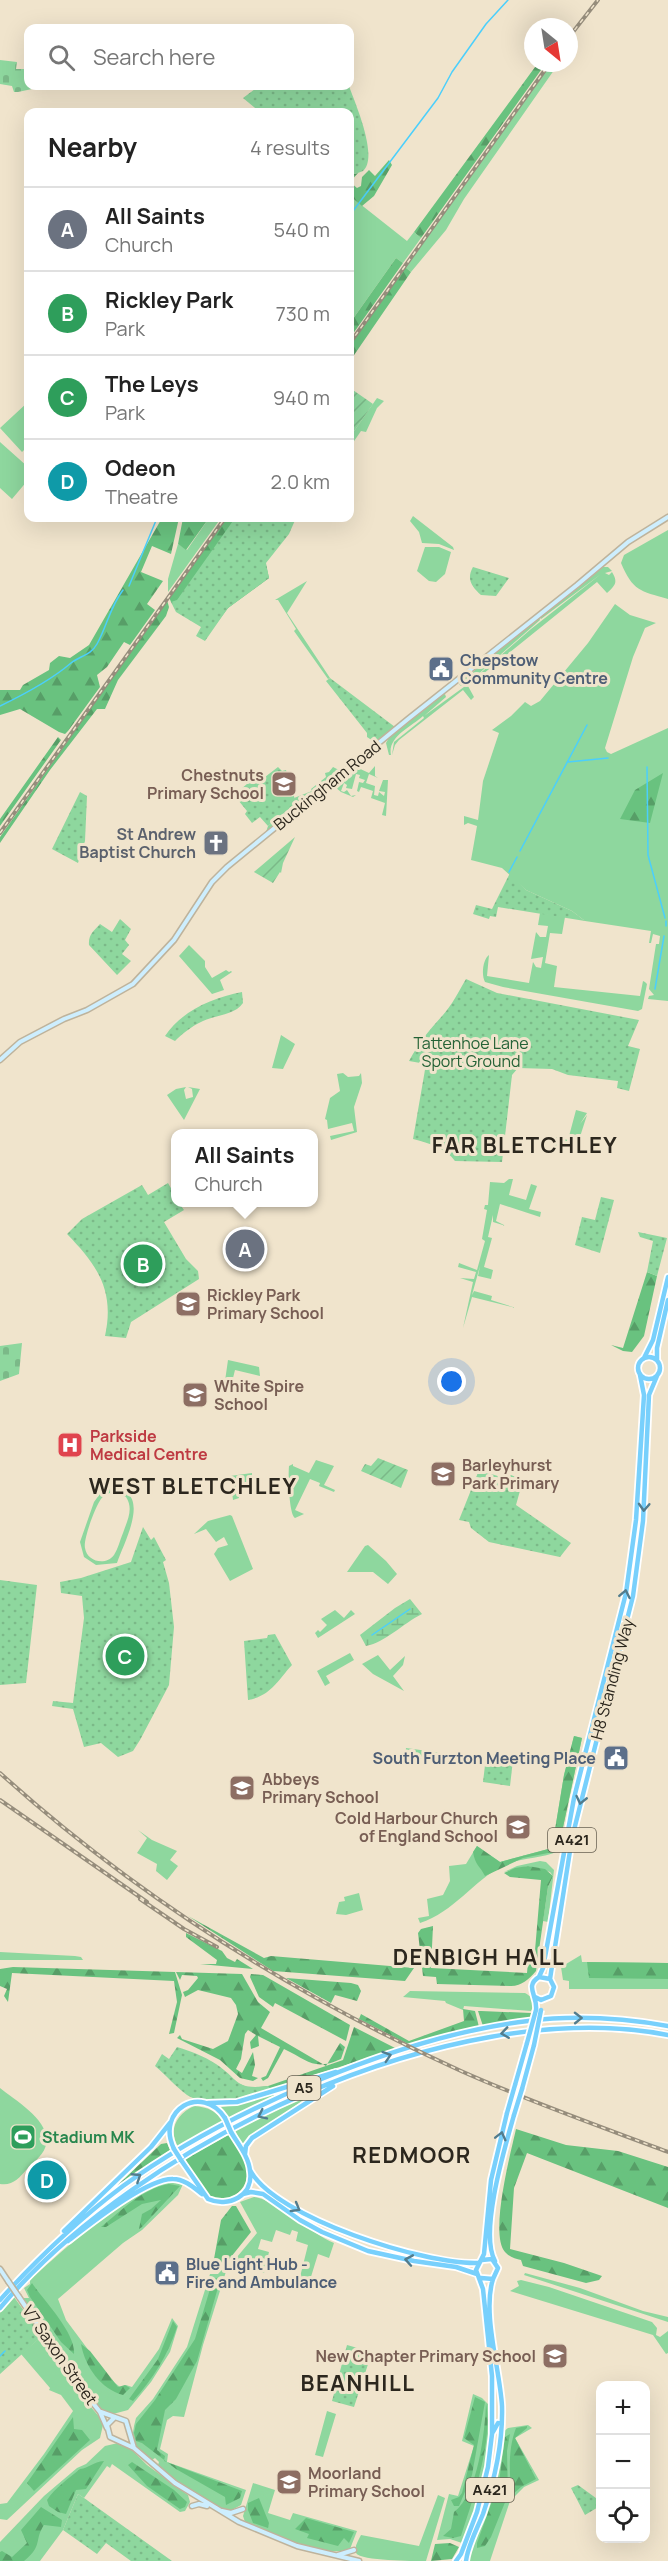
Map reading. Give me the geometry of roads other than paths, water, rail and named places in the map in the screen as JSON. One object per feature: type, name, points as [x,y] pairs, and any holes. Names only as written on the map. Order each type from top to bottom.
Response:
[{"type":"highway","name":"A421","points":[[657,1377],[661,1367],[657,1360],[658,1332],[668,1277]]},
{"type":"highway","name":"A421","points":[[661,1319],[668,1300]]},
{"type":"highway","name":"A421","points":[[640,1375],[638,1364],[644,1358],[658,1332]]},
{"type":"highway","points":[[644,1358],[651,1356],[657,1360]]},
{"type":"highway","points":[[640,1375],[646,1379],[657,1377]]},
{"type":"highway","name":"H8 Standing Way","points":[[640,1375],[647,1395]]},
{"type":"highway","name":"H8 Standing Way","points":[[539,1977],[547,1947],[563,1853],[587,1742],[618,1626],[630,1568],[647,1395],[657,1377]]},
{"type":"highway","name":"H8 Standing Way","points":[[550,1979],[570,1848],[628,1623],[638,1569],[643,1521],[646,1406]]},
{"type":"highway","points":[[539,1977],[550,1979],[554,1990],[549,1998],[541,2000],[535,1997],[531,1986],[539,1977]]},
{"type":"highway","name":"A421","points":[[488,2235],[498,2179],[534,2044],[538,2010],[535,1997]]},
{"type":"highway","name":"A421","points":[[469,2542],[484,2486],[494,2404],[487,2300],[476,2270],[487,2246],[491,2180],[507,2112],[538,2010],[549,1998]]},
{"type":"highway","name":"A5","points":[[0,2300],[44,2253],[112,2195],[171,2155],[270,2103],[358,2066],[463,2033],[528,2020],[607,2018],[668,2026]]},
{"type":"highway","name":"A5","points":[[0,2308],[45,2260],[108,2205],[175,2161],[281,2105],[357,2074],[425,2051],[525,2030],[582,2026],[668,2035]]},
{"type":"highway","points":[[44,2253],[83,2210],[156,2142],[176,2112],[186,2105],[197,2102],[237,2102],[358,2066]]},
{"type":"highway","points":[[246,2158],[246,2146],[252,2138],[323,2092],[357,2074]]},
{"type":"highway","points":[[208,2103],[225,2118],[250,2170],[265,2190],[342,2230],[376,2243],[450,2263]]},
{"type":"highway","points":[[170,2123],[170,2135],[174,2149],[202,2194]]},
{"type":"highway","points":[[243,2194],[249,2183],[250,2170]]},
{"type":"highway","points":[[45,2260],[93,2222],[156,2183],[170,2179],[181,2180],[211,2200],[221,2203],[251,2192],[263,2194],[300,2220],[339,2240],[368,2251],[400,2259],[457,2264],[489,2258],[495,2261]]},
{"type":"highway","name":"A421","points":[[487,2246],[498,2271],[493,2279],[487,2300]]},
{"type":"highway","points":[[457,2264],[480,2277],[493,2279]]},
{"type":"highway","name":"A421","points":[[466,2561],[465,2553],[495,2473],[502,2414],[488,2311]]},
{"type":"highway","points":[[497,2394],[499,2384]]},
{"type":"highway","points":[[492,2434],[498,2423]]},
{"type":"highway","name":"A421","points":[[456,2561],[465,2553]]},
{"type":"main road","name":"Buckingham Road","points":[[0,1060],[21,1042],[64,1019],[87,1010],[133,984],[174,940],[212,882],[227,867],[578,585],[628,542],[668,517]]},
{"type":"main road","name":"V7 Saxon Street","points":[[0,2269],[81,2388],[100,2412],[107,2429]]},
{"type":"main road","name":"V7 Saxon Street","points":[[100,2412],[114,2418]]},
{"type":"main road","points":[[134,2448],[126,2421],[114,2418],[109,2422],[107,2429],[110,2437],[134,2448],[175,2483],[216,2510],[231,2513],[243,2509]]},
{"type":"main road","points":[[119,2440],[128,2432]]},
{"type":"main road","points":[[192,2506],[201,2504],[273,2537],[333,2558],[359,2561]]},
{"type":"main road","points":[[333,2558],[354,2550]]},
{"type":"waterway","points":[[354,210],[438,98],[452,72],[486,24],[508,0]]},
{"type":"waterway","points":[[129,586],[155,522]]},
{"type":"waterway","points":[[0,706],[37,687],[92,651],[123,590]]},
{"type":"waterway","points":[[520,851],[587,725]]},
{"type":"waterway","points":[[568,762],[608,758]]},
{"type":"waterway","points":[[647,767],[648,855],[665,918]]},
{"type":"waterway","points":[[509,872],[517,857]]},
{"type":"waterway","points":[[666,921],[666,926]]},
{"type":"waterway","points":[[655,989],[664,936]]},
{"type":"waterway","points":[[372,1635],[410,1609]]},
{"type":"waterway","points":[[0,2356],[5,2351]]},
{"type":"railway","points":[[578,26],[598,0]]},
{"type":"railway","points":[[354,337],[544,72]]},
{"type":"railway","points":[[0,833],[222,522]]},
{"type":"railway","points":[[0,1773],[106,1861],[219,1940],[278,1976],[338,2010],[461,2071],[668,2152]]},
{"type":"railway","points":[[0,1800],[147,1902]]},
{"type":"railway","points":[[140,1899],[184,1929],[217,1947]]},
{"type":"place","name":"Chepstow Community Centre","points":[[441,669]]},
{"type":"place","name":"Chestnuts Primary School","points":[[284,784]]},
{"type":"place","name":"St Andrew Baptist Church","points":[[216,843]]},
{"type":"place","name":"All Saints","points":[[245,1249]]},
{"type":"place","name":"Rickley Park","points":[[143,1264]]},
{"type":"place","name":"Rickley Park Primary School","points":[[188,1304]]},
{"type":"place","name":"White Spire School","points":[[195,1395]]},
{"type":"place","name":"Parkside Medical Centre","points":[[70,1445]]},
{"type":"place","name":"Barleyhurst Park Primary","points":[[443,1474]]},
{"type":"place","name":"The Leys","points":[[125,1656]]},
{"type":"place","name":"South Furzton Meeting Place","points":[[616,1758]]},
{"type":"place","name":"Abbeys Primary School","points":[[242,1788]]},
{"type":"place","name":"Cold Harbour Church of England School","points":[[518,1827]]},
{"type":"place","name":"Stadium MK","points":[[23,2137]]},
{"type":"place","name":"Odeon","points":[[47,2180]]},
{"type":"place","name":"Blue Light Hub - Fire and Ambulance","points":[[167,2273]]},
{"type":"place","name":"New Chapter Primary School","points":[[555,2356]]},
{"type":"place","name":"Moorland Primary School","points":[[289,2482]]},
{"type":"district","name":"FAR BLETCHLEY","points":[[525,1145]]},
{"type":"district","name":"WEST BLETCHLEY","points":[[193,1486]]},
{"type":"district","name":"DENBIGH HALL","points":[[479,1957]]},
{"type":"district","name":"REDMOOR","points":[[412,2155]]},
{"type":"district","name":"BEANHILL","points":[[358,2383]]},
{"type":"park label","name":"Tattenhoe Lane Sport Ground","points":[[471,1052]]}]
